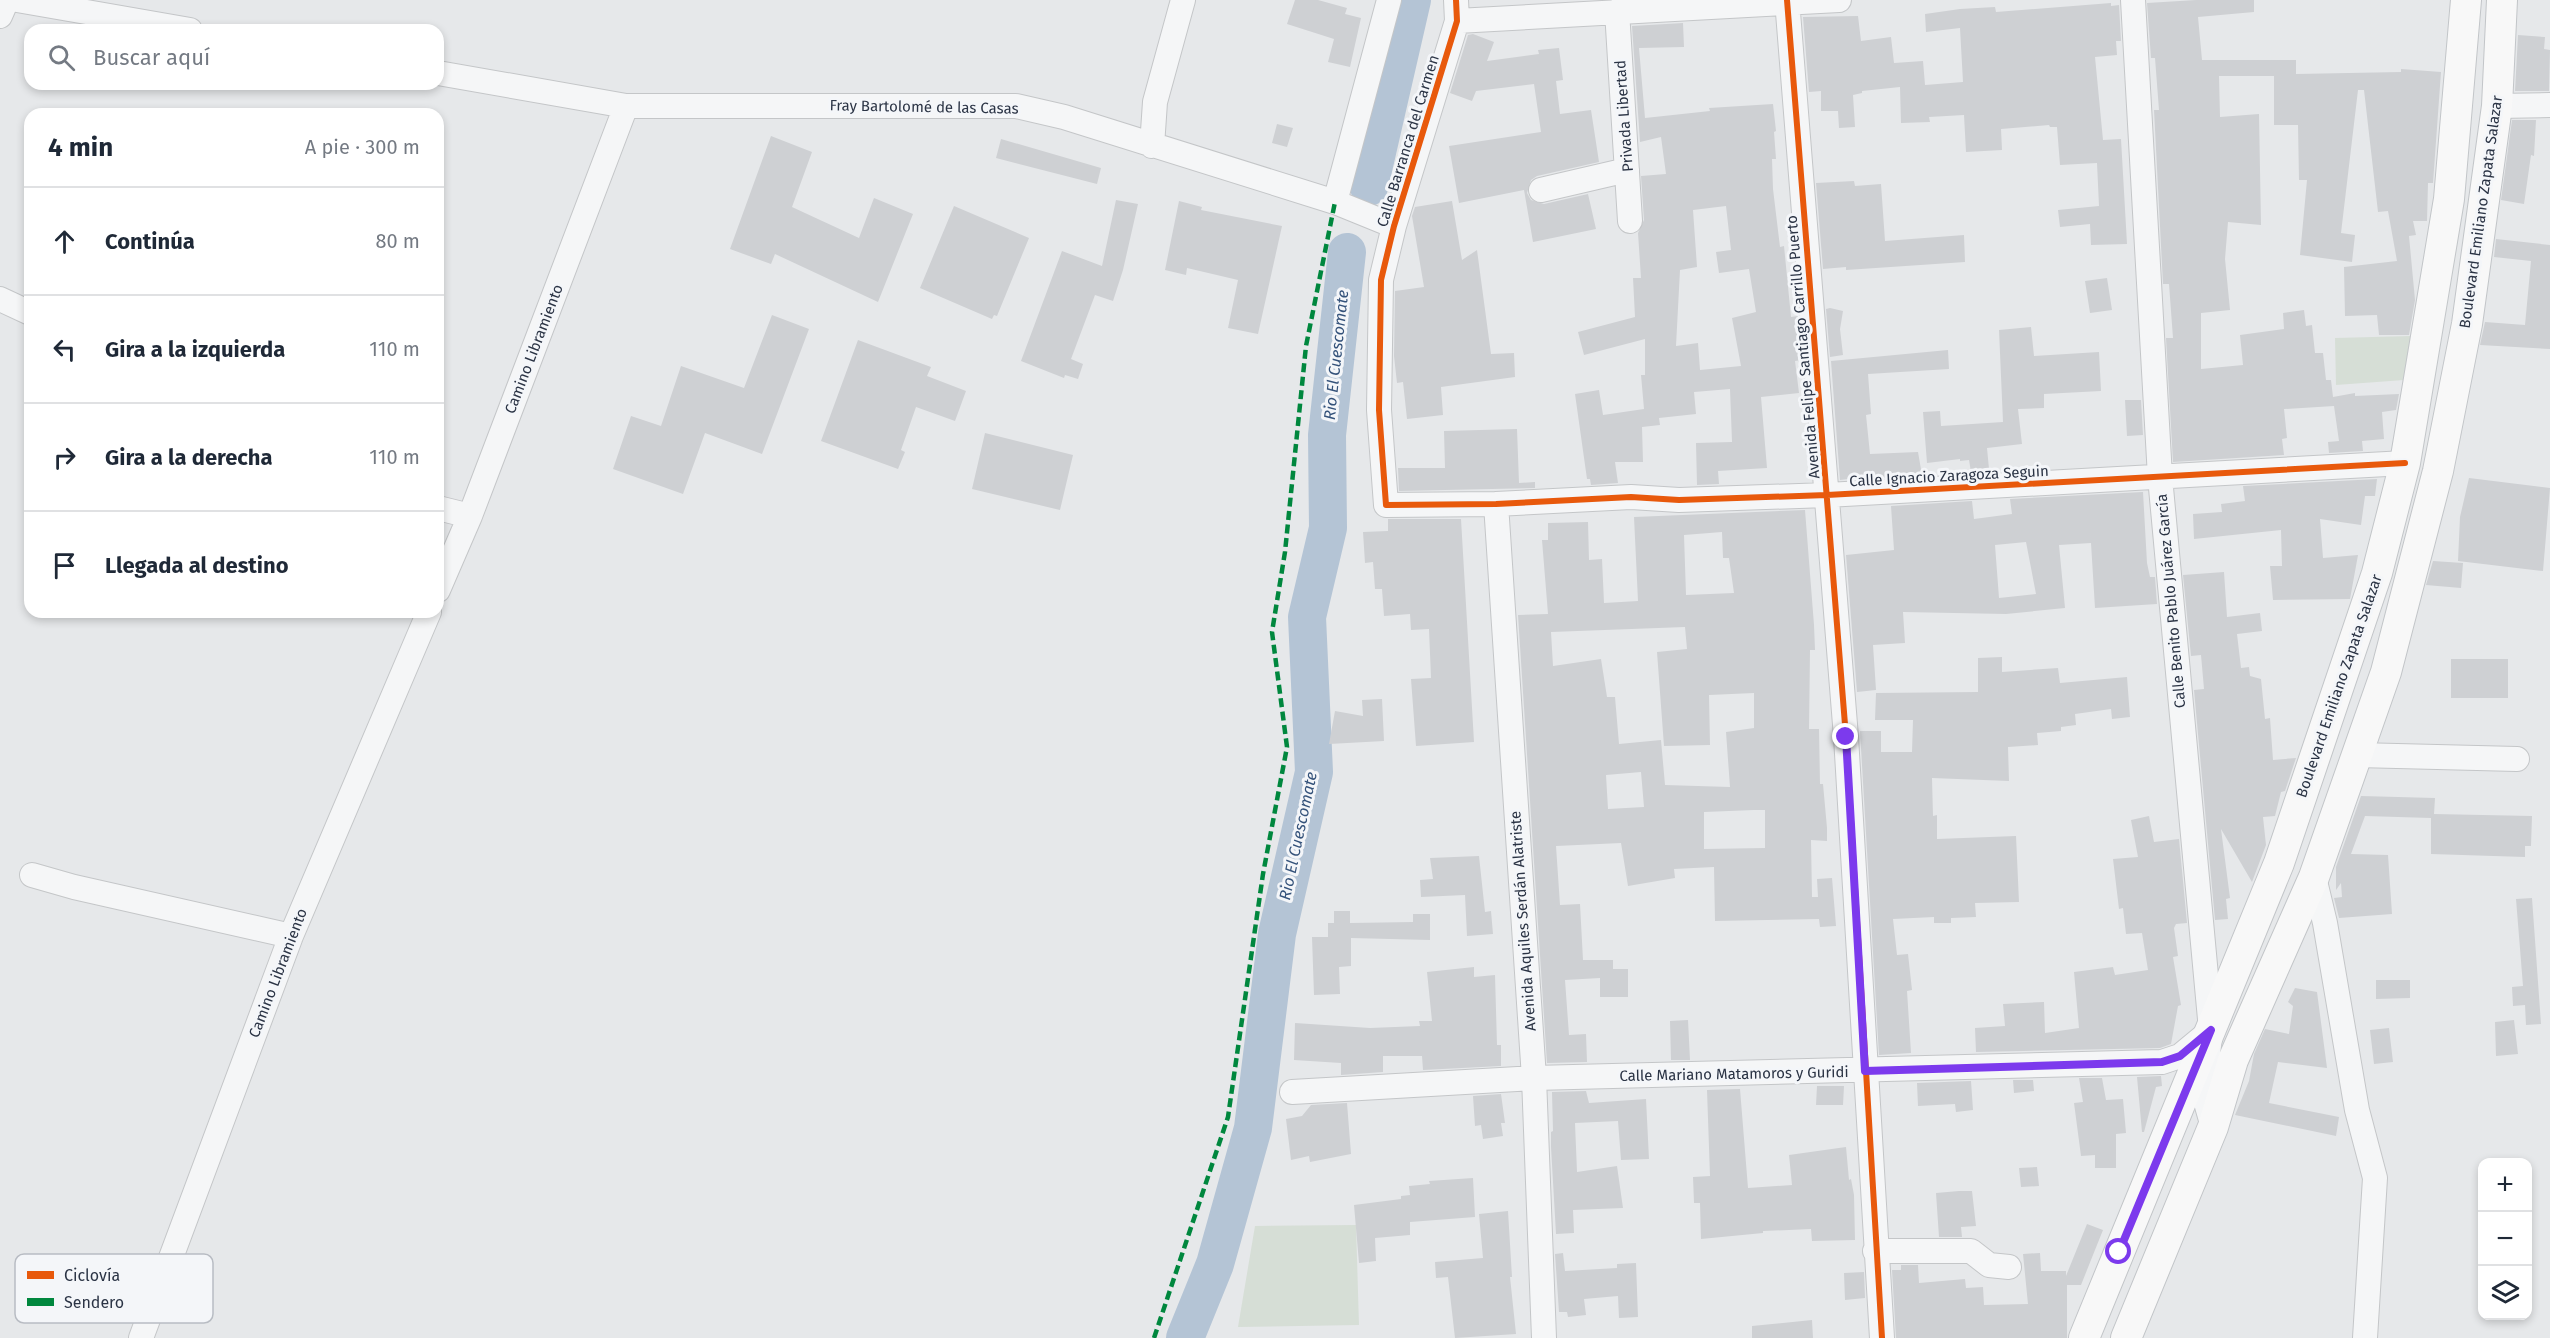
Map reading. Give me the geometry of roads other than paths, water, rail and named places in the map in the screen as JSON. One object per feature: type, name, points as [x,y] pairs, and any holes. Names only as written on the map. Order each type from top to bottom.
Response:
[{"type":"main road","name":"Boulevard Emiliano Zapata Salazar","points":[[2084,1338],[2279,863],[2377,573],[2405,463],[2449,199],[2466,0]]},
{"type":"main road","name":"Boulevard Emiliano Zapata Salazar","points":[[2126,1338],[2213,1127],[2233,1060],[2314,877],[2386,672],[2438,471],[2467,324],[2497,106],[2502,0]]},
{"type":"main road","points":[[2221,1000],[2251,1021]]},
{"type":"street","points":[[0,16],[7,0]]},
{"type":"street","points":[[17,0],[155,24]]},
{"type":"street","points":[[1152,146],[1155,102],[1183,0]]},
{"type":"street","points":[[1341,204],[1389,0]]},
{"type":"street","points":[[1457,10],[1617,11],[1839,0]]},
{"type":"street","name":"Calle Benito Pablo Juárez García","points":[[2133,0],[2160,477],[2211,1030],[2203,1092],[2213,1127]]},
{"type":"street","name":"Avenida Felipe Santiago Carrillo Puerto","points":[[1788,2],[1846,737],[1882,1338]]},
{"type":"street","name":"Calle Barranca del Carmen","points":[[1386,505],[1379,410],[1381,280],[1388,223],[1457,10]]},
{"type":"street","name":"Privada Libertad","points":[[1617,11],[1630,221]]},
{"type":"street","name":"Fray Bartolomé de las Casas","points":[[444,74],[626,106],[1016,106],[1064,117],[1341,204],[1388,223]]},
{"type":"street","points":[[2497,106],[2550,105]]},
{"type":"street","name":"Camino Libramiento","points":[[444,576],[470,516],[626,106]]},
{"type":"street","points":[[1541,190],[1627,170]]},
{"type":"street","points":[[0,299],[24,310]]},
{"type":"street","name":"Calle Ignacio Zaragoza Seguin","points":[[1386,505],[1496,504],[1631,497],[1679,500],[1827,495],[2405,463]]},
{"type":"street","name":"Avenida Aquiles Serdán Alatriste","points":[[1496,504],[1534,1078],[1544,1338]]},
{"type":"street","points":[[444,510],[470,516]]},
{"type":"street","name":"Camino Libramiento","points":[[172,1254],[291,936],[426,618]]},
{"type":"street","points":[[2357,755],[2517,759]]},
{"type":"street","points":[[32,875],[291,936]]},
{"type":"street","points":[[2314,877],[2325,923],[2357,1110],[2374,1178],[2365,1338]]},
{"type":"street","name":"Calle Mariano Matamoros y Guridi","points":[[1292,1092],[1534,1078],[2162,1062],[2180,1056],[2211,1030]]},
{"type":"street","points":[[1875,1251],[1971,1251],[1989,1265],[2009,1267]]},
{"type":"street","name":"Camino Libramiento","points":[[141,1338],[147,1323]]},
{"type":"waterway","name":"Rio El Cuescomate","points":[[1369,187],[1412,0]]},
{"type":"waterway","name":"Rio El Cuescomate","points":[[1185,1338],[1215,1264],[1253,1128],[1277,934],[1314,772],[1307,617],[1328,528],[1327,435],[1347,252]]}]
